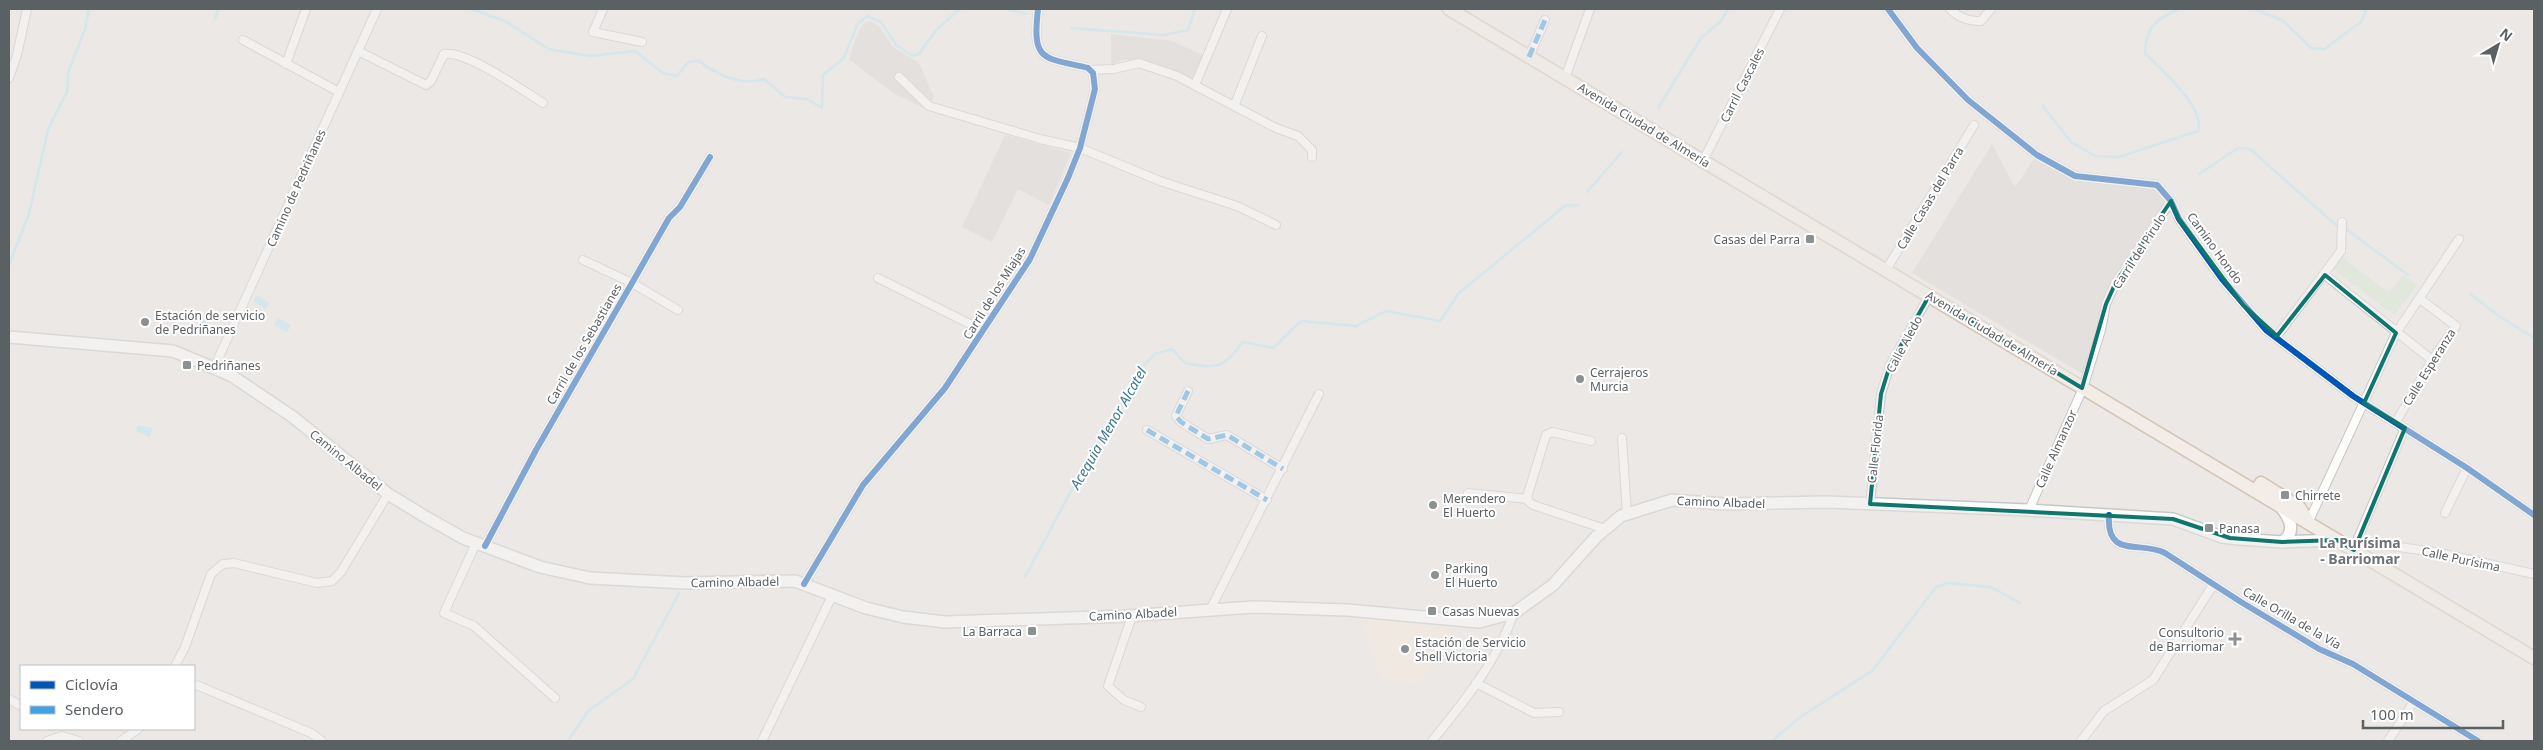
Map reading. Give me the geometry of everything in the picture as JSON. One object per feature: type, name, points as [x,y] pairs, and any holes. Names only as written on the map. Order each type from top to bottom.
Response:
[{"type":"main road","name":"Avenida Ciudad de Almería","points":[[1449,9],[2337,540],[2355,545],[2534,658]]},
{"type":"main road","name":"Camino Albadel","points":[[9,337],[173,351],[214,368],[232,376],[293,417],[388,494],[424,516],[480,544],[540,566],[590,578],[685,582],[794,581],[866,608],[903,617],[945,622],[1132,616],[1253,607],[1347,610],[1479,622],[1514,612],[1553,585],[1605,529],[1627,514],[1672,500],[1723,504],[1870,504],[2029,510],[2173,519],[2222,537],[2282,542],[2337,540]]},
{"type":"main road","points":[[2256,491],[2261,483],[2299,507],[2308,522]]},
{"type":"main road","points":[[2279,505],[2286,513],[2291,526],[2290,535],[2282,542]]},
{"type":"street","points":[[9,78],[17,55],[27,9]]},
{"type":"street","points":[[286,64],[306,9]]},
{"type":"street","name":"Camino de Pedriñanes","points":[[214,368],[377,9]]},
{"type":"street","points":[[603,9],[594,32],[642,42]]},
{"type":"street","points":[[1038,9],[1037,46],[1045,58],[1090,70],[1114,69],[1139,64],[1195,85],[1235,104],[1276,128],[1298,136],[1312,150],[1312,157]]},
{"type":"street","points":[[1195,85],[1226,9]]},
{"type":"street","points":[[1565,78],[1590,9]]},
{"type":"street","name":"Carril Cascales","points":[[1703,161],[1780,9]]},
{"type":"street","name":"Camino Hondo","points":[[1888,9],[1917,48],[1968,100],[2037,155],[2075,176],[2158,185],[2171,201],[2179,219],[2243,305],[2266,330],[2364,403],[2467,468],[2534,515]]},
{"type":"street","points":[[1950,9],[1958,16],[1970,21],[1981,21],[1991,9]]},
{"type":"street","points":[[1529,57],[1545,20]]},
{"type":"street","points":[[1235,104],[1262,36]]},
{"type":"street","points":[[243,40],[339,92]]},
{"type":"street","points":[[358,51],[426,85],[431,81],[444,54],[452,52],[492,72],[543,103]]},
{"type":"street","name":"Carril de los Miajas","points":[[804,584],[863,485],[945,388],[1030,259],[1080,148],[1095,89],[1090,70]]},
{"type":"street","points":[[899,77],[930,106],[1040,139],[1080,148],[1160,181],[1237,206],[1276,225]]},
{"type":"street","name":"Calle Casas del Parra","points":[[1886,270],[1974,125]]},
{"type":"street","name":"Carril de los Sebastianes","points":[[555,698],[474,626],[444,613],[480,544],[669,218],[680,207],[710,157]]},
{"type":"street","name":"Carril del Pirulo","points":[[2083,388],[2109,297],[2116,282],[2171,201]]},
{"type":"street","points":[[2276,336],[2325,275],[2341,251],[2342,222]]},
{"type":"street","points":[[2308,522],[2396,333],[2459,239]]},
{"type":"street","points":[[583,260],[632,283],[678,310]]},
{"type":"street","points":[[2325,275],[2432,360]]},
{"type":"street","points":[[878,278],[984,331]]},
{"type":"street","name":"Calle Aledo","points":[[1881,394],[1890,365],[1929,296]]},
{"type":"street","name":"Calle Esperanza","points":[[2396,422],[2432,360],[2456,326],[2420,299]]},
{"type":"street","name":"Calle Almanzor","points":[[2029,510],[2083,388]]},
{"type":"street","points":[[1188,391],[1176,416],[1180,422],[1208,439],[1227,435],[1283,469]]},
{"type":"street","points":[[1210,610],[1283,469],[1319,394]]},
{"type":"street","name":"Calle Florida","points":[[1870,504],[1881,394]]},
{"type":"street","points":[[2355,545],[2405,428]]},
{"type":"street","points":[[1147,430],[1266,500]]},
{"type":"street","points":[[1528,499],[1546,435],[1552,432],[1591,441]]},
{"type":"street","points":[[1622,438],[1627,514]]},
{"type":"street","points":[[2446,514],[2467,468]]},
{"type":"street","points":[[1468,493],[1528,499],[1533,505],[1605,529]]},
{"type":"street","points":[[175,665],[211,574],[223,564],[234,563],[317,584],[332,581],[341,572],[388,494]]},
{"type":"street","name":"Calle Orilla de la Vía","points":[[2109,515],[2110,531],[2122,545],[2135,549],[2159,550],[2319,649],[2359,668],[2413,703],[2478,741]]},
{"type":"street","name":"Calle Purísima","points":[[2355,545],[2435,552],[2534,574]]},
{"type":"street","points":[[2081,741],[2104,710],[2153,680],[2214,585]]},
{"type":"street","points":[[762,741],[832,596]]},
{"type":"street","points":[[1432,741],[1476,683],[1501,644],[1514,612]]},
{"type":"street","points":[[1132,616],[1108,686],[1124,700],[1141,707]]},
{"type":"street","points":[[1476,683],[1534,713],[1559,712]]},
{"type":"street","points":[[195,684],[311,733],[322,741]]},
{"type":"street","points":[[2388,741],[2413,703]]},
{"type":"street","points":[[120,741],[136,730]]},
{"type":"street","points":[[49,739],[62,736],[79,741]]},
{"type":"highlighted area","points":[[2171,201],[2179,219],[2243,305],[2277,336],[2325,275],[2396,333],[2364,403],[2405,428],[2354,550],[2337,540],[2282,542],[2230,538],[2173,519],[1870,504],[1881,394],[1890,365],[1929,296],[2082,388],[2106,304],[2116,282]]},
{"type":"shaded area","points":[[870,21],[880,27],[893,47],[919,63],[934,97],[928,110],[893,93],[849,59],[856,37],[864,23]]},
{"type":"shaded area","points":[[1111,34],[1172,41],[1203,55],[1194,80],[1158,64],[1140,60],[1122,60],[1111,65]]},
{"type":"shaded area","points":[[1005,135],[1071,153],[1049,205],[1018,189],[992,242],[962,227]]},
{"type":"shaded area","points":[[1992,144],[2015,187],[2037,155],[2075,176],[2157,185],[2171,201],[2116,282],[2086,376],[1912,273]]},
{"type":"shaded area","name":"Estación de Servicio Shell Victoria","points":[[1357,611],[1457,619],[1421,683],[1382,680]]},
{"type":"green space","points":[[2342,257],[2389,293],[2403,275],[2417,285],[2394,315],[2333,269]]},
{"type":"water","points":[[257,295],[269,303],[266,309],[253,301]]},
{"type":"water","points":[[207,312],[213,315],[207,327],[201,324]]},
{"type":"water","points":[[278,318],[291,325],[287,332],[274,325]]},
{"type":"water","points":[[138,425],[153,428],[150,437],[136,431]]},
{"type":"waterway","points":[[9,265],[29,214],[49,127],[67,92],[68,73],[85,29],[89,9]]},
{"type":"waterway","points":[[215,19],[218,9]]},
{"type":"waterway","points":[[471,9],[505,21],[549,49],[590,56],[635,51],[663,73],[677,76],[687,63],[698,60],[712,70],[729,78],[747,81],[764,79],[785,97],[807,99],[822,108],[823,75],[844,58],[857,25],[867,16],[881,22],[896,45],[913,56],[919,54],[936,30],[960,9]]},
{"type":"waterway","points":[[1008,9],[1026,14]]},
{"type":"waterway","points":[[1072,28],[1163,35],[1188,30],[1195,9]]},
{"type":"waterway","name":"Acequia Menor Alcatel","points":[[1658,108],[1701,38],[1721,21],[1728,9]]},
{"type":"waterway","name":"Acequia Menor Alcatel","points":[[2043,106],[2071,142],[2095,156],[2119,157],[2198,131],[2198,121],[2189,100],[2145,53],[2147,37],[2153,25],[2179,9]]},
{"type":"waterway","points":[[2254,9],[2282,20],[2311,48],[2324,49],[2361,22],[2367,9]]},
{"type":"waterway","points":[[2199,174],[2238,148],[2250,149],[2336,225]]},
{"type":"waterway","name":"Acequia Menor Alcatel","points":[[1587,192],[1622,152]]},
{"type":"waterway","name":"Acequia Menor Alcatel","points":[[1025,577],[1094,448],[1106,435],[1143,366],[1155,354],[1172,349],[1185,363],[1213,366],[1219,365],[1230,358],[1243,342],[1273,348],[1301,321],[1356,326],[1386,311],[1440,321],[1459,293],[1566,205],[1579,205]]},
{"type":"waterway","points":[[2346,229],[2408,275]]},
{"type":"waterway","points":[[2470,294],[2499,316],[2534,338]]},
{"type":"waterway","points":[[1772,741],[1799,718],[1873,670],[1936,587],[1948,583],[1991,587],[2020,603]]},
{"type":"waterway","name":"Acequia Menor Alcatel","points":[[568,741],[588,711],[633,679],[679,593]]},
{"type":"marked path","points":[[1529,57],[1545,20]]},
{"type":"marked path","points":[[1188,391],[1176,416],[1181,422],[1208,439],[1227,435],[1283,469]]},
{"type":"marked path","points":[[1147,430],[1267,500]]},
{"type":"cycle path","points":[[804,584],[863,485],[945,388],[1030,259],[1068,178],[1080,148],[1095,89],[1093,73],[1088,68],[1060,62],[1044,54],[1039,48],[1037,39],[1038,9]]},
{"type":"cycle path","points":[[1888,9],[1917,48],[1968,100],[2037,155],[2075,176],[2157,185],[2171,201],[2179,219],[2222,279],[2266,330],[2353,396],[2467,468],[2534,515]]},
{"type":"cycle path","points":[[485,546],[536,450],[669,218],[680,207],[710,157]]},
{"type":"cycle path","points":[[2109,515],[2113,538],[2119,543],[2127,546],[2156,549],[2165,553],[2319,649],[2353,664],[2478,741]]},
{"type":"place","name":"Casas del Parra","points":[[1810,239]]},
{"type":"place","name":"Estación de servicio de Pedriñanes","points":[[145,322]]},
{"type":"place","name":"Pedriñanes","points":[[187,365]]},
{"type":"place","name":"Cerrajeros Murcia","points":[[1580,379]]},
{"type":"place","name":"Chirrete","points":[[2285,495]]},
{"type":"place","name":"Merendero El Huerto","points":[[1433,505]]},
{"type":"place","name":"Panasa","points":[[2209,528]]},
{"type":"place","name":"Parking El Huerto","points":[[1435,575]]},
{"type":"place","name":"Casas Nuevas","points":[[1432,611]]},
{"type":"place","name":"La Barraca","points":[[1032,631]]},
{"type":"place","name":"Consultorio de Barriomar","points":[[2235,639]]},
{"type":"place","name":"Estación de Servicio Shell Victoria","points":[[1405,649]]},
{"type":"district","name":"La Purísima - Barriomar","points":[[2360,550]]}]
